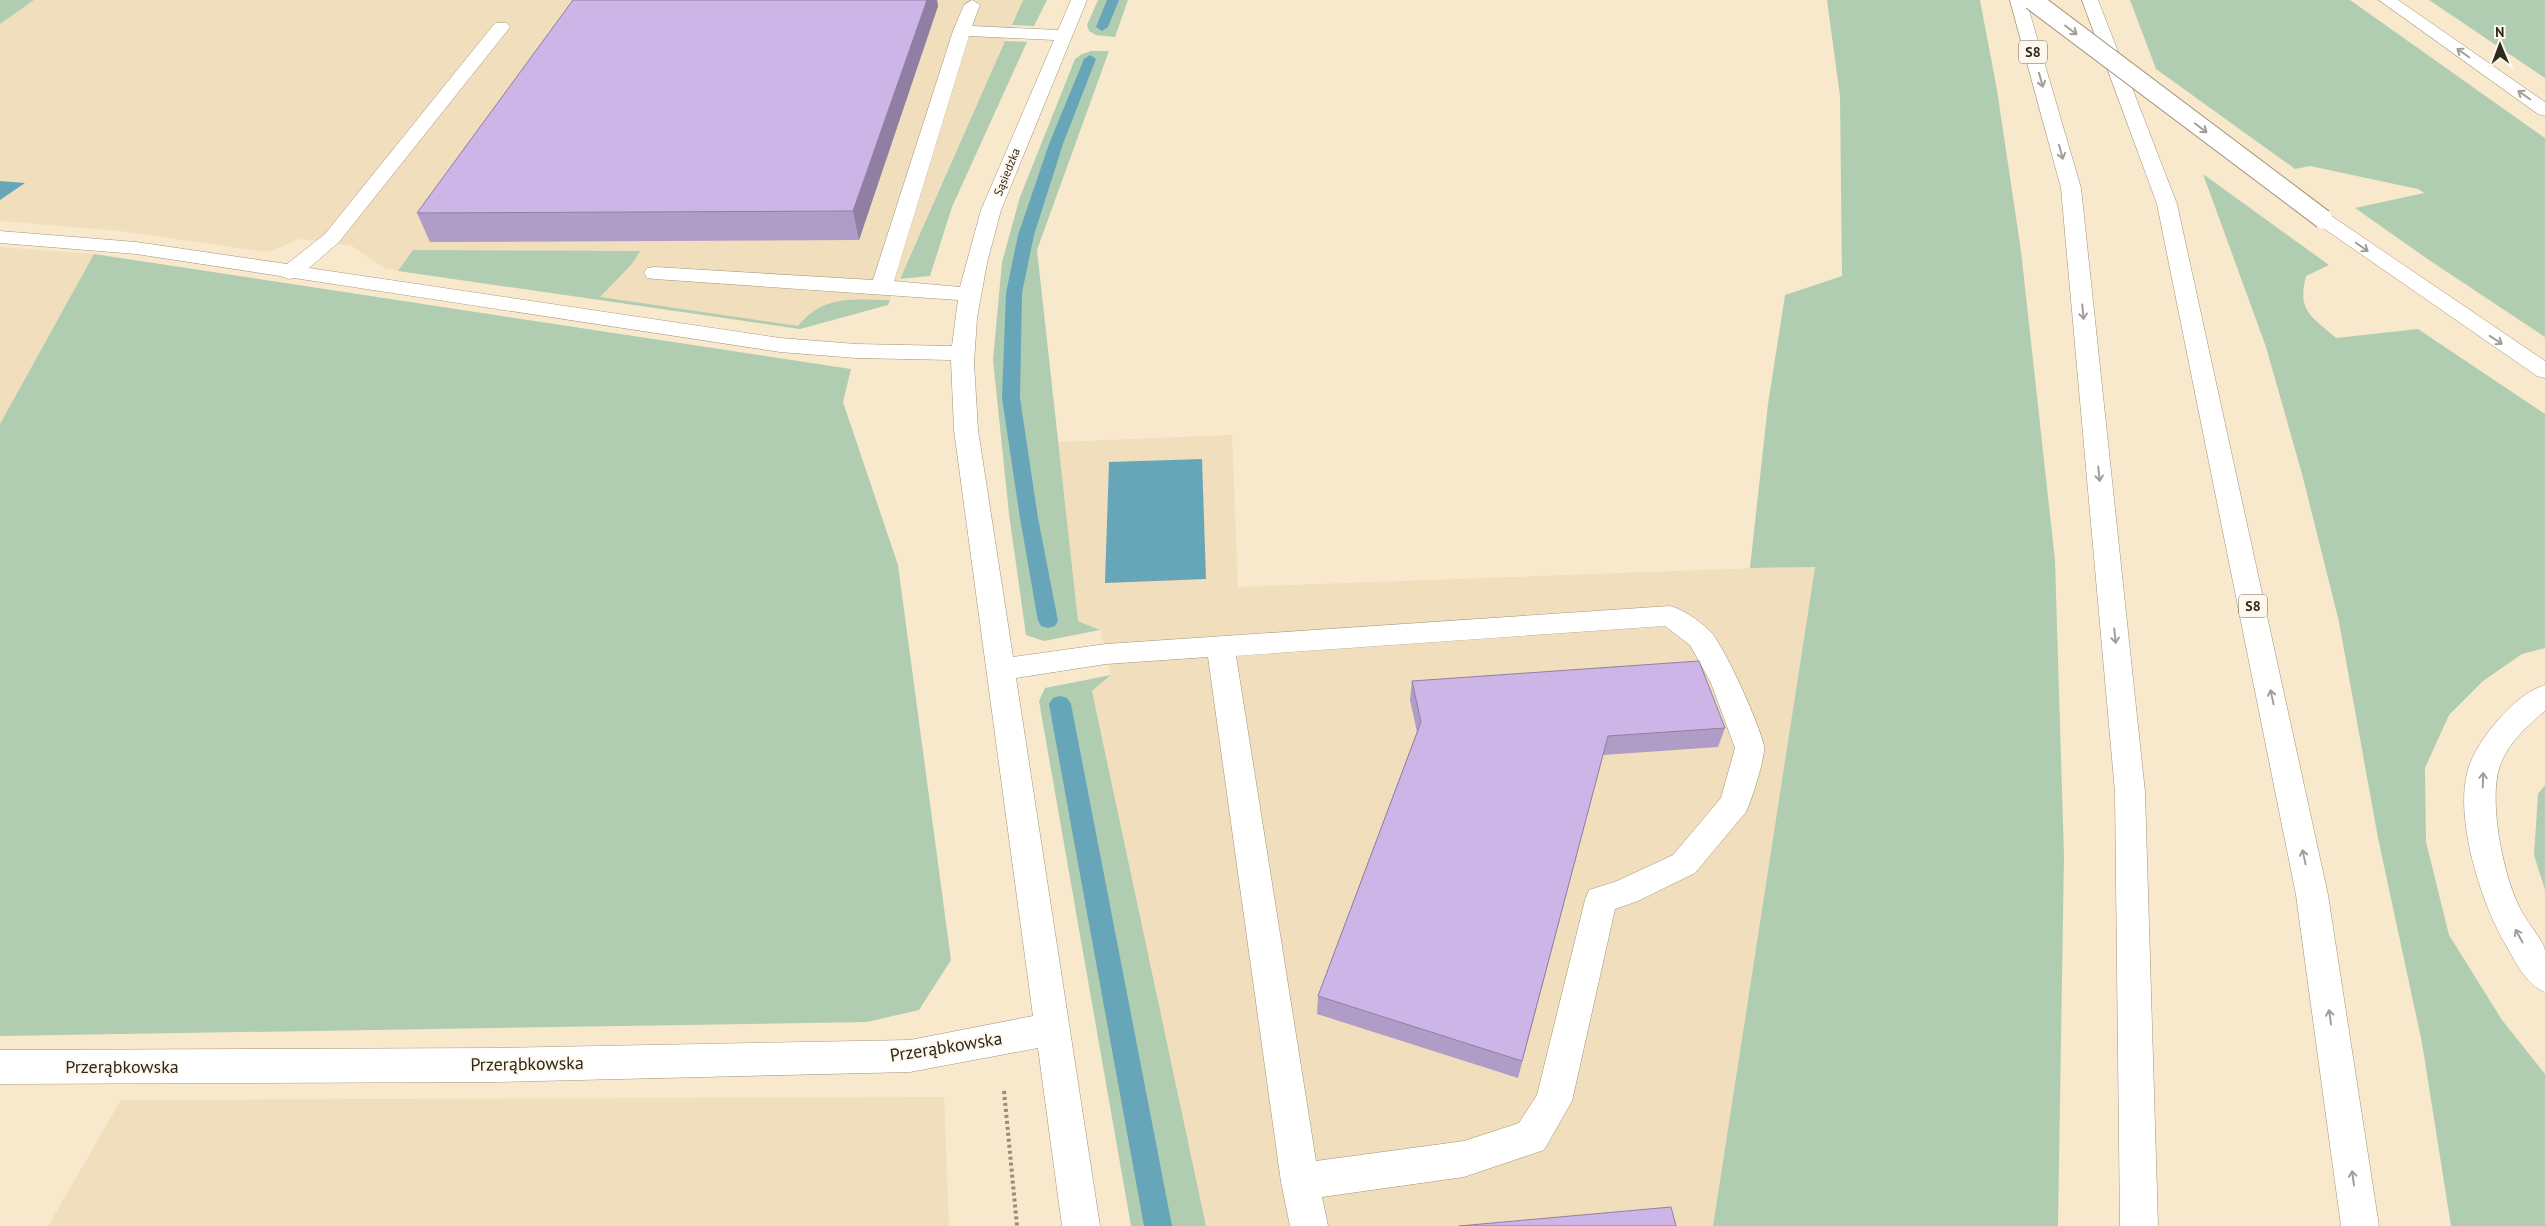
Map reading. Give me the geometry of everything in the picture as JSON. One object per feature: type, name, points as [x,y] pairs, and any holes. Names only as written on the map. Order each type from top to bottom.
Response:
[{"type":"main road","name":"Sąsiedzka","points":[[1079,0],[1063,35],[982,239],[970,295],[963,353],[966,430],[1051,1029],[1082,1226]]},
{"type":"main road","name":"S8","points":[[2018,0],[2071,188],[2073,207],[2130,792],[2139,1226]]},
{"type":"main road","points":[[2032,0],[2323,219],[2494,338],[2545,371]]},
{"type":"main road","name":"S8","points":[[2090,0],[2167,204],[2312,895],[2360,1226]]},
{"type":"main road","points":[[2387,0],[2545,110]]},
{"type":"main road","points":[[882,286],[962,31],[972,5]]},
{"type":"main road","points":[[289,273],[332,238],[501,27]]},
{"type":"main road","points":[[962,31],[1063,35]]},
{"type":"main road","points":[[0,237],[136,248],[289,273],[780,345],[856,351],[963,353]]},
{"type":"main road","points":[[655,273],[882,286],[970,295]]},
{"type":"main road","points":[[1000,670],[1106,654],[1670,616],[1700,638],[1725,683],[1750,748],[1735,803],[1684,864],[1627,891],[1601,900],[1554,1100],[1531,1137],[1464,1159],[1300,1182]]},
{"type":"main road","points":[[1220,646],[1300,1182],[1309,1226]]},
{"type":"main road","points":[[2545,696],[2504,732],[2482,774],[2483,829],[2499,899],[2530,955],[2545,977]]},
{"type":"main road","name":"Przerąbkowska","points":[[0,1067],[498,1065],[910,1056],[1051,1029]]},
{"type":"shaded area","points":[[34,0],[1023,0],[888,305],[800,329],[386,269],[352,246],[327,242],[300,239],[267,252],[120,231],[0,221],[0,24]]},
{"type":"shaded area","points":[[0,247],[94,254],[0,424]]},
{"type":"shaded area","points":[[1232,435],[1238,587],[1815,566],[1713,1226],[1206,1226],[1092,691],[1111,675],[1100,630],[1078,621],[1058,442]]},
{"type":"shaded area","points":[[944,1097],[949,1226],[48,1226],[121,1100]]},
{"type":"green space","points":[[0,0],[34,0],[0,24]]},
{"type":"green space","points":[[1023,0],[1047,0],[1034,26],[1012,25]]},
{"type":"green space","points":[[1098,0],[1128,0],[1115,37],[1096,35],[1089,31],[1087,25]]},
{"type":"green space","points":[[1827,0],[1980,0],[1997,90],[2021,251],[2055,560],[2064,856],[2058,1226],[1713,1226],[1815,567],[1750,568],[1768,404],[1785,295],[1842,276],[1840,96]]},
{"type":"green space","points":[[2130,0],[2350,0],[2545,138],[2545,337],[2355,208],[2424,193],[2418,189],[2310,166],[2295,169],[2156,69]]},
{"type":"green space","points":[[2429,0],[2545,0],[2545,78]]},
{"type":"green space","points":[[1005,41],[1027,42],[952,207],[930,276],[900,279]]},
{"type":"green space","points":[[1091,51],[1109,51],[1037,250],[1078,621],[1100,630],[1044,641],[1026,635],[1009,514],[993,360],[1002,262],[1020,197],[1075,59]]},
{"type":"green space","points":[[2203,174],[2329,265],[2306,276],[2303,297],[2308,312],[2336,338],[2418,329],[2545,414],[2545,648],[2522,654],[2483,681],[2449,715],[2425,768],[2426,842],[2449,935],[2502,1020],[2545,1074],[2545,1226],[2451,1226],[2422,1043],[2378,838],[2339,622],[2302,474],[2266,347]]},
{"type":"green space","points":[[413,250],[640,251],[632,264],[600,297],[798,326],[818,308],[829,304],[851,300],[890,300],[888,305],[800,329],[398,271]]},
{"type":"green space","points":[[94,254],[851,369],[843,402],[898,565],[951,960],[919,1010],[867,1022],[0,1036],[0,424]]},
{"type":"green space","points":[[1111,675],[1092,691],[1206,1226],[1131,1226],[1039,701],[1045,688]]},
{"type":"green space","points":[[2545,785],[2545,890],[2534,855],[2538,794]]},
{"type":"water","points":[[0,181],[25,183],[0,200]]},
{"type":"water","points":[[1202,459],[1206,579],[1105,583],[1109,462]]},
{"type":"building","points":[[573,0],[927,0],[853,211],[417,213]]},
{"type":"building","points":[[1699,661],[1725,728],[1608,736],[1522,1061],[1318,996],[1421,722],[1412,681]]},
{"type":"building","points":[[1671,1207],[1676,1226],[1459,1226]]},
{"type":"waterway","points":[[1102,27],[1113,0]]},
{"type":"waterway","points":[[1048,621],[1029,518],[1011,398],[1014,293],[1026,235],[1056,144],[1090,59]]},
{"type":"waterway","points":[[1060,704],[1158,1226]]}]
